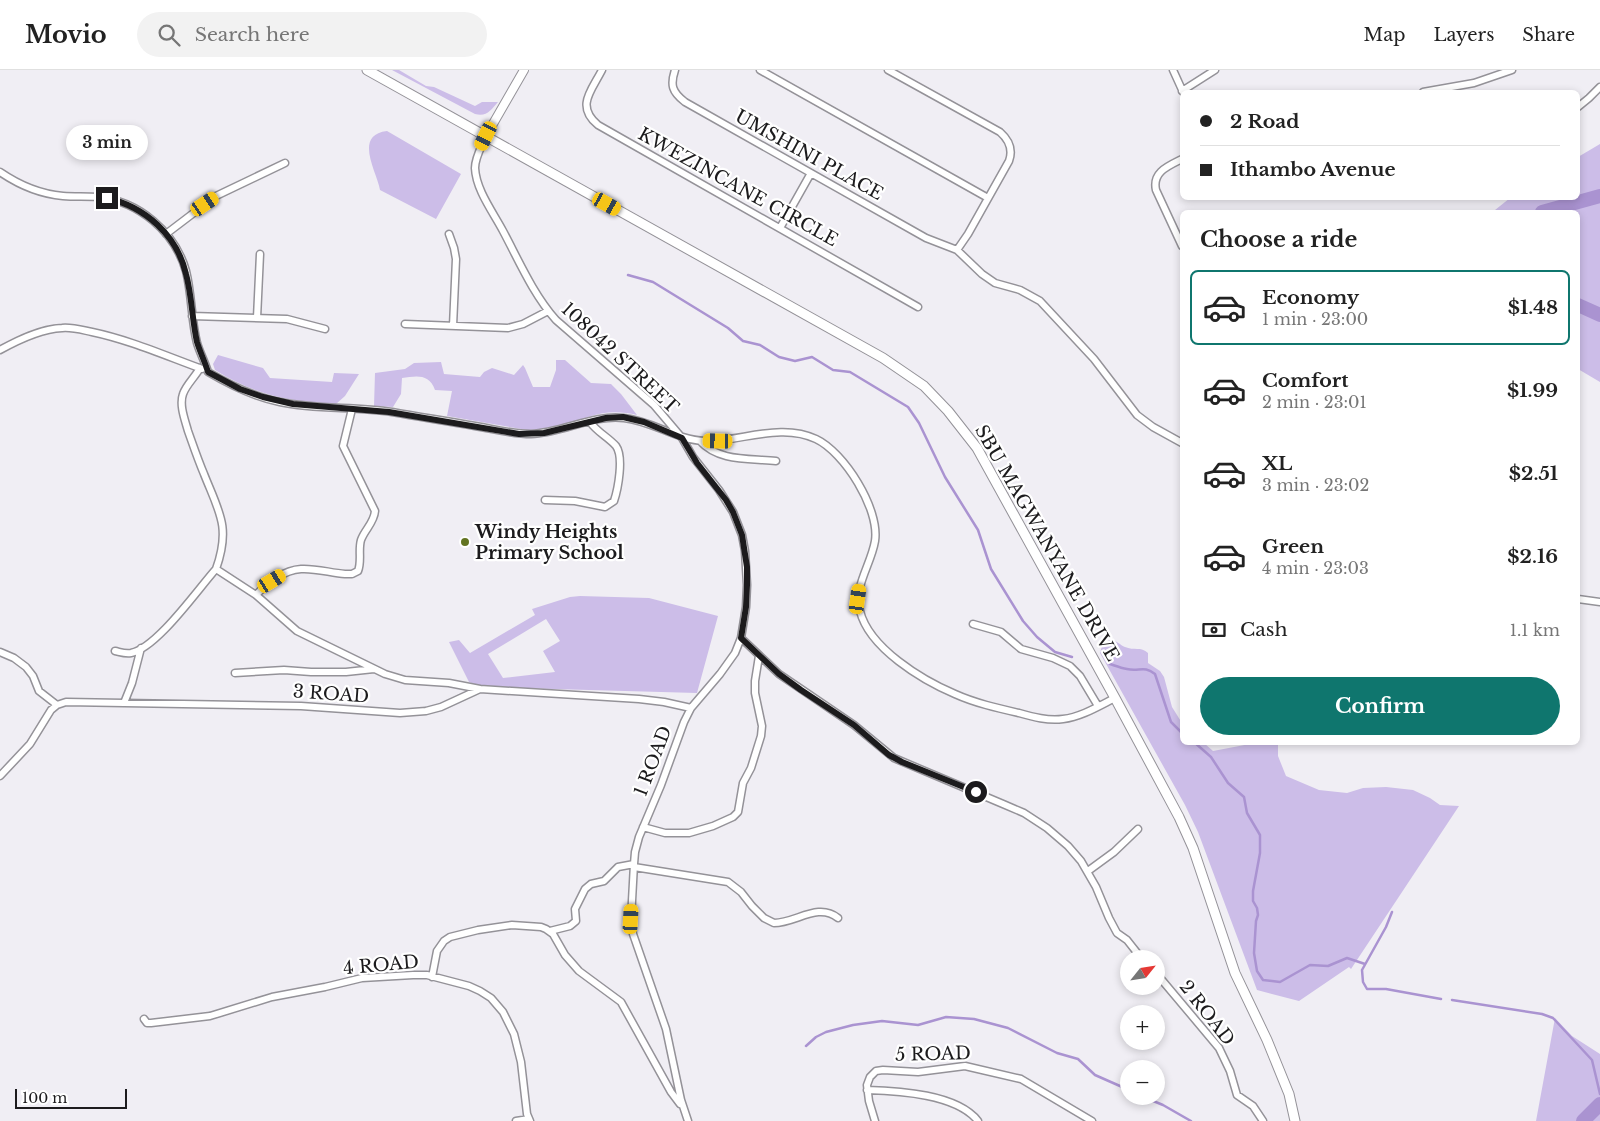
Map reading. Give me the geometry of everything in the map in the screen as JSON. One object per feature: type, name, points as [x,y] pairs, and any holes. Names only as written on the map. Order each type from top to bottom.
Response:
[{"type":"main road","name":"SBU MAGWANYANE DRIVE","points":[[367,70],[883,358],[924,386],[948,410],[977,448],[1116,698],[1178,817],[1193,848],[1236,973],[1289,1094],[1295,1121]]},
{"type":"street","points":[[486,136],[524,70]]},
{"type":"street","name":"KWEZINCANE CIRCLE","points":[[602,70],[587,98],[588,114],[592,120],[651,156],[918,307]]},
{"type":"street","name":"UMSHINI PLACE","points":[[676,70],[672,79],[672,88],[676,95],[685,102],[926,238],[955,249]]},
{"type":"street","points":[[760,70],[988,198]]},
{"type":"street","points":[[888,70],[1005,136],[1008,142],[1011,156],[968,234],[955,249],[988,279],[1020,290],[1040,301],[1094,359],[1137,415],[1153,427],[1180,442]]},
{"type":"street","points":[[1173,70],[1182,90]]},
{"type":"street","points":[[1186,90],[1215,70]]},
{"type":"street","points":[[1434,90],[1474,83],[1512,70]]},
{"type":"street","points":[[1580,105],[1600,87]]},
{"type":"street","name":"108042 STREET","points":[[486,136],[476,160],[476,177],[535,291],[548,311],[571,334],[654,405],[682,438],[718,441],[786,432],[803,434],[817,439],[834,453],[861,490],[874,520],[875,538],[858,599],[863,622],[870,634],[881,646],[926,679],[953,693],[972,701],[1043,719],[1064,719],[1116,698]]},
{"type":"street","points":[[1180,160],[1160,173],[1155,182],[1156,190],[1180,242]]},
{"type":"street","points":[[166,234],[216,196],[285,163]]},
{"type":"street","points":[[0,172],[12,180],[36,190],[62,196],[107,198],[137,209],[150,218],[175,246],[186,271],[198,344],[208,372]]},
{"type":"street","points":[[780,228],[811,173]]},
{"type":"street","points":[[449,234],[456,259],[453,326]]},
{"type":"street","points":[[257,318],[260,254]]},
{"type":"street","points":[[404,324],[516,326],[548,311]]},
{"type":"street","points":[[192,316],[287,319],[325,328]]},
{"type":"street","points":[[0,350],[22,339],[43,332],[61,328],[80,329],[163,354],[200,368],[240,389],[278,402],[389,412],[519,434],[558,430],[606,418],[623,417],[644,422],[682,438]]},
{"type":"street","points":[[115,651],[130,653],[154,639],[216,569],[223,544],[222,519],[195,452],[185,421],[182,404],[183,393],[200,368]]},
{"type":"street","points":[[256,595],[272,581],[292,571],[301,569],[352,574],[358,571],[361,540],[374,518],[375,511],[343,446],[352,408]]},
{"type":"street","points":[[545,500],[575,501],[605,507],[614,501],[619,479],[618,450],[590,422]]},
{"type":"street","name":"1 ROAD","points":[[682,438],[697,463],[733,512],[742,535],[747,567],[746,607],[741,638],[735,652],[720,674],[690,708],[635,852],[631,919],[633,934],[666,1029],[688,1121]]},
{"type":"street","points":[[700,441],[710,450],[720,455],[776,461]]},
{"type":"street","points":[[216,569],[256,595],[297,631],[374,669],[405,680],[449,683],[480,689]]},
{"type":"street","points":[[1580,599],[1600,602]]},
{"type":"street","points":[[973,624],[1000,632],[1021,649],[1053,658],[1070,666],[1080,676],[1098,706]]},
{"type":"street","points":[[741,638],[788,681],[854,725],[894,758],[1035,819],[1068,846],[1088,871],[1117,933],[1127,940],[1135,950]]},
{"type":"street","points":[[124,703],[132,683],[141,648]]},
{"type":"street","points":[[0,652],[14,658],[26,667],[34,676],[39,691],[57,705],[48,713],[30,744],[1,774]]},
{"type":"street","points":[[643,827],[665,833],[689,832],[713,826],[733,817],[738,812],[743,783],[751,768],[761,736],[762,726],[754,680],[759,656]]},
{"type":"street","points":[[236,673],[284,670],[338,672],[374,669]]},
{"type":"street","name":"3 ROAD","points":[[57,705],[66,702],[301,706],[414,713],[441,707],[480,689],[639,699],[690,708]]},
{"type":"street","points":[[1088,871],[1132,837],[1138,829]]},
{"type":"street","points":[[550,931],[570,926],[576,921],[575,908],[588,886],[604,881],[618,867],[634,865],[728,882],[741,892],[764,918],[774,923],[823,912],[838,918]]},
{"type":"street","points":[[432,977],[436,951],[450,937],[478,930],[512,925],[541,927],[550,931],[565,955],[579,971],[620,1002],[671,1092],[684,1109]]},
{"type":"street","name":"4 ROAD","points":[[144,1018],[147,1023],[151,1023],[210,1016],[272,997],[362,978],[420,974],[469,986],[490,998],[503,1012],[514,1034],[521,1062],[524,1102],[529,1120]]},
{"type":"street","name":"2 ROAD","points":[[1165,984],[1219,1048],[1230,1071],[1237,1095],[1253,1106],[1264,1121]]},
{"type":"street","name":"5 ROAD","points":[[867,1090],[870,1077],[876,1071],[918,1072],[965,1066],[1021,1079],[1092,1121]]},
{"type":"street","points":[[875,1121],[868,1101],[867,1090],[894,1091],[934,1098],[961,1106],[978,1121]]},
{"type":"street","points":[[516,1121],[529,1120]]},
{"type":"shaded area","points":[[392,70],[399,70],[426,86],[434,87],[475,106],[482,102],[498,102],[486,114],[475,114]]},
{"type":"shaded area","points":[[387,131],[461,174],[436,219],[380,190],[369,147],[371,139],[377,134]]},
{"type":"shaded area","points":[[1600,144],[1600,382],[1580,370],[1580,210],[1495,210],[1508,200],[1580,200],[1580,156]]},
{"type":"shaded area","points":[[218,355],[263,368],[270,378],[332,382],[334,373],[359,374],[345,396],[336,404],[288,399],[244,386],[215,370],[213,364]]},
{"type":"shaded area","points":[[556,360],[565,360],[591,383],[611,384],[637,415],[619,412],[606,413],[594,415],[559,427],[527,430],[447,416],[452,391],[435,390],[426,378],[417,376],[402,378],[401,394],[393,407],[374,406],[375,373],[405,369],[414,363],[441,362],[444,374],[480,377],[484,372],[492,368],[514,375],[523,365],[533,387],[550,387],[556,370]]},
{"type":"shaded area","points":[[570,597],[649,598],[718,616],[697,693],[481,687],[469,682],[449,642],[459,640],[470,653],[535,615],[532,609]],"holes":[[[546,619],[560,641],[543,651],[555,672],[503,678],[488,654]]]},
{"type":"shaded area","points":[[1111,639],[1125,647],[1143,650],[1148,653],[1148,663],[1160,671],[1164,677],[1172,707],[1180,720],[1180,745],[1206,745],[1213,751],[1244,745],[1278,745],[1278,756],[1286,776],[1319,790],[1347,793],[1363,788],[1386,787],[1413,790],[1440,805],[1459,806],[1351,969],[1349,967],[1299,1001],[1257,990],[1198,832],[1185,805],[1100,653],[1102,646]]},
{"type":"shaded area","points":[[1555,1018],[1572,1036],[1600,1054],[1600,1121],[1536,1121]]},
{"type":"waterway","points":[[1549,210],[1600,196]]},
{"type":"waterway","points":[[628,275],[653,282],[728,328],[743,341],[760,345],[779,357],[795,361],[812,357],[833,370],[850,372],[908,407],[919,423],[945,477],[978,530],[991,569],[1023,621],[1037,637],[1055,652],[1072,657]]},
{"type":"waterway","points":[[1580,306],[1600,315]]},
{"type":"waterway","points":[[1110,664],[1131,670],[1144,669],[1155,674],[1171,722],[1180,731]]},
{"type":"waterway","points":[[1197,745],[1211,757],[1228,783],[1244,797],[1247,813],[1260,835],[1260,853],[1253,891],[1253,901],[1258,915],[1254,953],[1257,971],[1263,980],[1280,982],[1310,965],[1328,966],[1347,958],[1365,964]]},
{"type":"waterway","points":[[1392,912],[1386,927],[1362,970],[1363,982],[1367,989],[1386,989],[1441,999]]},
{"type":"waterway","points":[[1452,1000],[1542,1014],[1553,1018],[1592,1060],[1600,1094]]},
{"type":"waterway","points":[[806,1046],[816,1037],[826,1032],[853,1025],[882,1021],[918,1025],[946,1017],[974,1019],[1008,1028],[1057,1053],[1078,1059],[1095,1075],[1120,1086]]},
{"type":"waterway","points":[[1583,1121],[1600,1104]]},
{"type":"waterway","points":[[1163,1105],[1191,1121]]},
{"type":"place","name":"Windy Heights Primary School","points":[[465,542]]},
{"type":"route","points":[[107,198],[137,209],[150,218],[175,246],[186,271],[198,344],[208,372],[240,389],[278,402],[389,412],[519,434],[544,433],[596,420],[623,417],[644,422],[682,438],[697,463],[726,500],[742,535],[747,567],[747,585],[741,638],[779,674],[854,725],[889,755],[976,792]]}]
